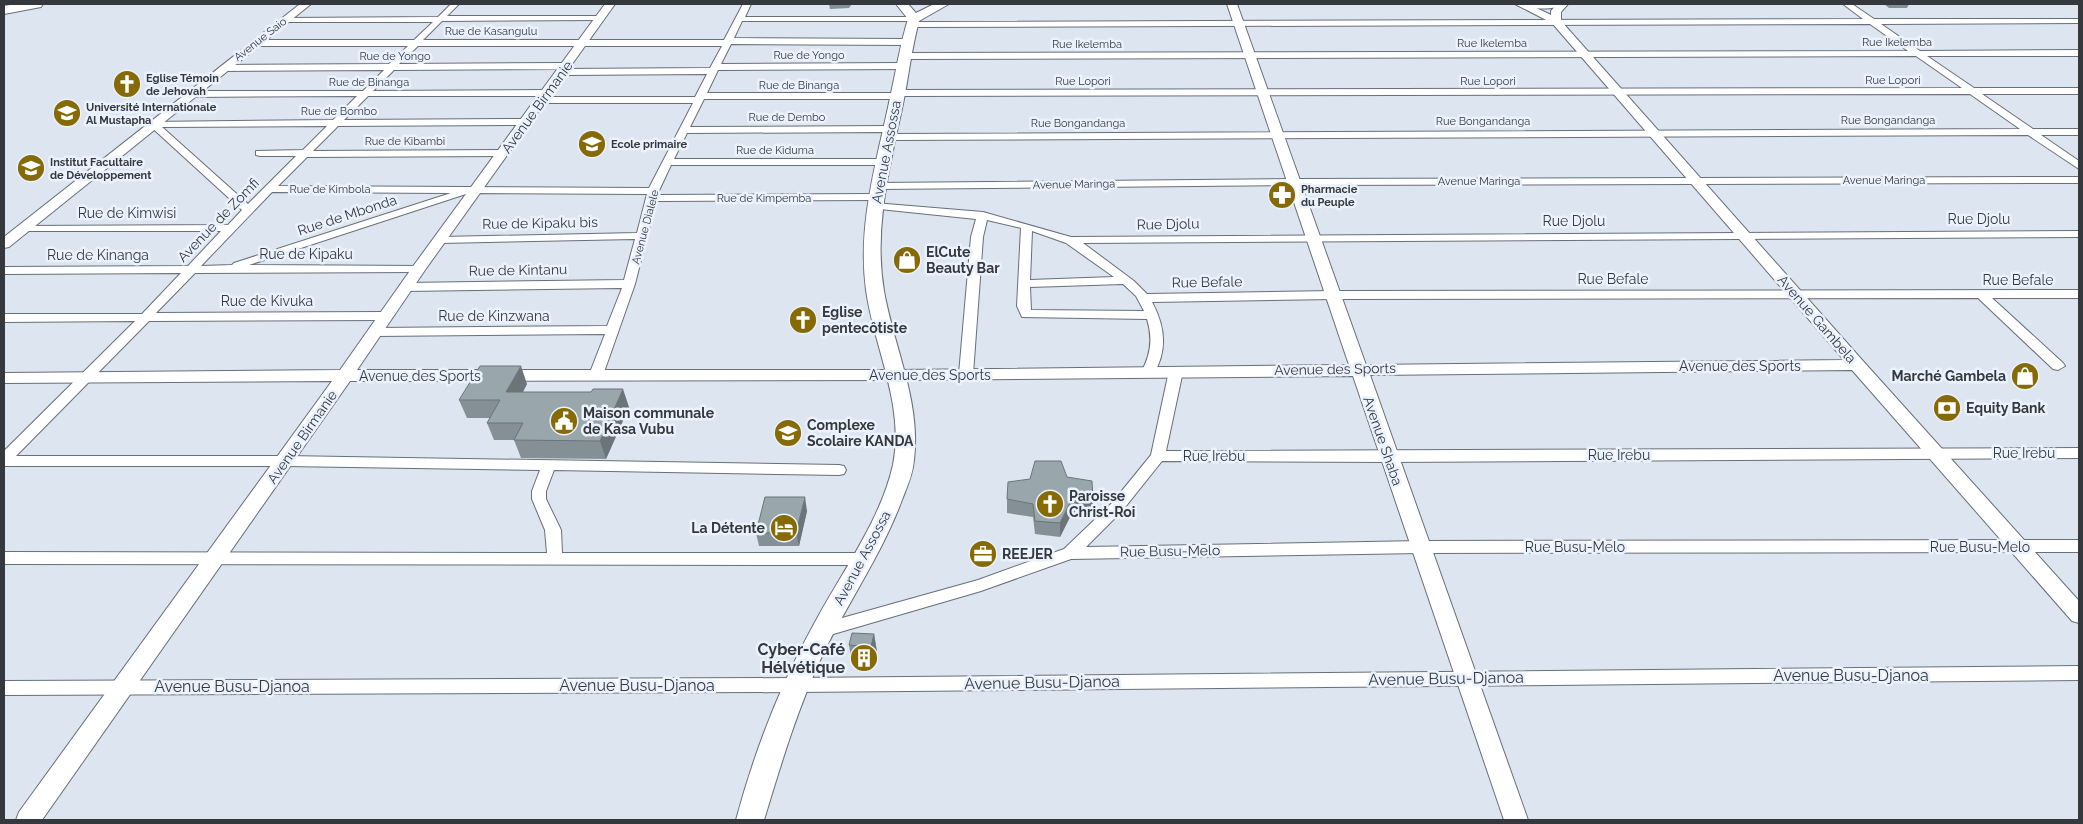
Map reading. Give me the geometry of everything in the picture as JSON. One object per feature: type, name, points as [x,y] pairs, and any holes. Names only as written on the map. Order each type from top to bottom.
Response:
[{"type":"highway","points":[[4,10],[36,4]]},
{"type":"main road","points":[[908,31],[935,4]]},
{"type":"main road","points":[[908,31],[943,4]]},
{"type":"main road","points":[[1521,4],[1562,4]]},
{"type":"main road","name":"Avenue Assossa","points":[[750,820],[765,770],[796,685],[823,630],[864,559],[889,507],[904,462],[906,425],[902,393],[875,289],[871,239],[876,197],[908,31]]},
{"type":"street","name":"Avenue Saio","points":[[4,244],[254,43],[306,4]]},
{"type":"street","name":"Avenue de Zomfi","points":[[4,460],[90,376],[193,270],[248,210],[272,189],[455,4]]},
{"type":"street","name":"Avenue Dialele","points":[[596,375],[630,284],[640,236],[652,195],[747,4]]},
{"type":"street","name":"Avenue Shaba","points":[[1232,4],[1251,54],[1262,92],[1314,237],[1388,457],[1422,547],[1516,820]]},
{"type":"street","points":[[1521,4],[1557,22]]},
{"type":"street","points":[[1557,22],[1556,11],[1562,4]]},
{"type":"street","points":[[1848,4],[2079,166]]},
{"type":"street","points":[[284,20],[440,19],[605,11]]},
{"type":"street","name":"Avenue Birmanie","points":[[28,820],[286,461],[406,286],[545,97],[605,11]]},
{"type":"street","points":[[740,19],[908,31],[1240,24],[2079,21]]},
{"type":"street","name":"Avenue Gambela","points":[[1557,22],[1856,365],[2079,614]]},
{"type":"street","name":"Rue de Kasangulu","points":[[254,43],[728,42],[908,31]]},
{"type":"street","name":"Rue Ikelemba","points":[[908,31],[1251,54],[2079,53]]},
{"type":"street","name":"Rue de Yongo","points":[[223,68],[715,69],[908,31]]},
{"type":"street","name":"Rue Lopori","points":[[897,94],[2079,90]]},
{"type":"street","name":"Rue de Binanga","points":[[191,94],[700,98],[897,94]]},
{"type":"street","name":"Rue de Bombo","points":[[153,124],[525,122]]},
{"type":"street","points":[[153,124],[248,210]]},
{"type":"street","name":"Rue de Dembo","points":[[685,130],[888,133]]},
{"type":"street","name":"Rue Bongandanga","points":[[888,133],[1654,134],[2079,132]]},
{"type":"street","name":"Rue de Kibambi","points":[[260,153],[504,152]]},
{"type":"street","name":"Rue de Kiduma","points":[[667,162],[883,162]]},
{"type":"street","name":"Avenue Maringa","points":[[876,197],[1295,182],[2079,180]]},
{"type":"street","name":"Rue de Kimbola","points":[[272,189],[478,188]]},
{"type":"street","name":"Rue de Kimpemba","points":[[478,188],[652,195],[876,197]]},
{"type":"street","name":"Rue de Mbonda","points":[[225,269],[478,188]]},
{"type":"street","points":[[876,197],[983,215],[1027,226],[1068,240],[1126,280],[1146,298],[1158,330],[1158,350],[1155,361],[1148,372]]},
{"type":"street","points":[[966,374],[976,237],[983,215]]},
{"type":"street","points":[[1027,226],[1023,306],[1026,314],[1152,315]]},
{"type":"street","name":"Rue de Kimwisi","points":[[24,228],[231,228]]},
{"type":"street","name":"Rue Djolu","points":[[1068,240],[1314,237],[2079,234]]},
{"type":"street","name":"Rue de Kipaku bis","points":[[441,240],[640,236]]},
{"type":"street","name":"Rue de Kipaku","points":[[193,270],[419,268]]},
{"type":"street","name":"Rue de Kinanga","points":[[4,270],[193,270]]},
{"type":"street","points":[[1025,284],[1126,280]]},
{"type":"street","name":"Rue de Kintanu","points":[[406,286],[630,284]]},
{"type":"street","name":"Rue Befale","points":[[1146,298],[1333,295],[2079,294]]},
{"type":"street","points":[[1982,295],[2058,366]]},
{"type":"street","name":"Rue de Kivuka","points":[[4,318],[386,316]]},
{"type":"street","name":"Rue de Kinzwana","points":[[376,332],[613,330]]},
{"type":"street","name":"Avenue des Sports","points":[[4,378],[90,376],[897,375],[1856,365]]},
{"type":"street","points":[[823,630],[981,585],[1070,553],[1117,507],[1158,456],[1176,372]]},
{"type":"street","name":"Rue Irebu","points":[[1158,456],[1388,457],[2079,453]]},
{"type":"street","points":[[4,460],[286,461],[839,470]]},
{"type":"street","points":[[549,465],[539,491],[539,499],[553,530],[555,559]]},
{"type":"street","name":"Rue Busu-Melo","points":[[1070,553],[1422,547],[2079,546]]},
{"type":"street","points":[[4,558],[864,559]]},
{"type":"street","name":"Avenue Busu-Djanoa","points":[[4,688],[796,685],[2079,673]]},
{"type":"building","points":[[480,366],[521,366],[506,392],[591,392],[593,389],[623,389],[600,441],[514,440],[523,423],[487,423],[500,400],[459,400]]},
{"type":"building","name":"Paroisse Christ-Roi","points":[[1035,461],[1061,461],[1067,477],[1092,481],[1093,499],[1070,503],[1060,523],[1035,521],[1033,504],[1007,499],[1008,482],[1030,479]]},
{"type":"building","points":[[765,497],[805,497],[796,533],[756,533]]},
{"type":"building","points":[[852,633],[874,634],[871,647],[849,645]]},
{"type":"place","name":"Eglise Témoin de Jehovah","points":[[127,84]]},
{"type":"place","name":"Université Internationale Al Mustapha","points":[[67,113]]},
{"type":"place","name":"Ecole primaire","points":[[592,144]]},
{"type":"place","name":"Institut Facultaire de Développement","points":[[31,168]]},
{"type":"place","name":"Pharmacie du Peuple","points":[[1282,195]]},
{"type":"place","name":"ElCute Beauty Bar","points":[[907,260]]},
{"type":"place","name":"Eglise pentecôtiste","points":[[803,320]]},
{"type":"place","name":"Marché Gambela","points":[[2025,376]]},
{"type":"place","name":"Equity Bank","points":[[1947,408]]},
{"type":"place","name":"Maison communale de Kasa Vubu","points":[[564,421]]},
{"type":"place","name":"Complexe Scolaire KANDA","points":[[788,433]]},
{"type":"place","name":"Paroisse Christ-Roi","points":[[1050,504]]},
{"type":"place","name":"La Détente","points":[[784,528]]},
{"type":"place","name":"REEJER","points":[[983,554]]},
{"type":"place","name":"Cyber-Café Hélvétique","points":[[864,658]]}]
